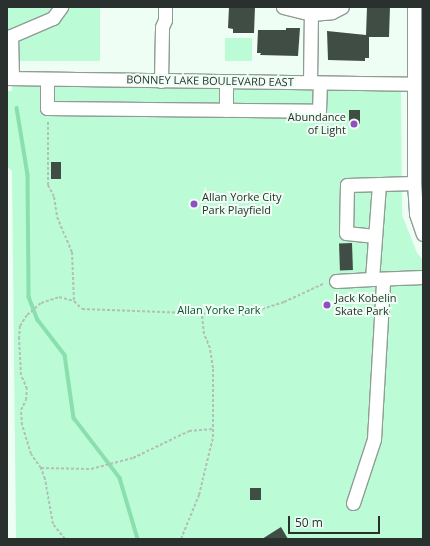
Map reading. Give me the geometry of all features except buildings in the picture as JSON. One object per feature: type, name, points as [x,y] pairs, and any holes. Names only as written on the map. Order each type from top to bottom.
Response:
[{"type":"street","points":[[9,78],[9,34],[53,18],[61,7]]},
{"type":"street","points":[[161,81],[162,27],[165,20],[165,7]]},
{"type":"street","points":[[283,7],[312,14],[332,12],[342,7]]},
{"type":"street","points":[[417,8],[413,84],[414,182],[416,214],[423,234]]},
{"type":"street","points":[[47,79],[47,108],[319,111],[315,83],[312,14]]},
{"type":"street","name":"BONNEY LAKE BOULEVARD EAST","points":[[9,78],[413,84]]},
{"type":"street","points":[[226,82],[226,110]]},
{"type":"street","points":[[375,236],[346,233],[347,185],[414,182]]},
{"type":"street","points":[[353,503],[374,440],[378,280],[375,236],[379,184]]},
{"type":"street","points":[[336,281],[423,277]]},
{"type":"path","points":[[48,122],[48,185],[54,197],[56,217],[72,252],[74,301]]},
{"type":"path","points":[[65,539],[53,524],[41,468],[31,454],[22,425],[21,410],[26,400],[27,389],[21,376],[19,339],[20,326],[27,315],[41,302],[59,297],[74,301],[82,309],[202,315],[243,315],[336,281]]},
{"type":"path","points":[[181,539],[199,495],[210,456],[213,429],[213,368],[210,348],[204,334],[202,315]]},
{"type":"path","points":[[41,468],[75,470],[98,467],[125,460],[189,431],[213,429]]},
{"type":"green space","points":[[7,7],[100,7],[100,61],[7,61]]},
{"type":"green space","points":[[420,7],[423,7],[423,196],[422,167]]},
{"type":"green space","points":[[225,38],[252,38],[252,61],[225,61]]},
{"type":"green space","name":"Allan Yorke Park","points":[[12,85],[401,91],[402,215],[417,253],[423,260],[423,539],[16,539],[12,171],[7,166],[7,91],[12,91]]},
{"type":"waterway","points":[[17,108],[28,175],[29,297],[38,320],[65,355],[74,418],[120,478],[138,539]]},
{"type":"place","name":"Abundance of Light","points":[[354,124]]},
{"type":"place","name":"Allan Yorke City Park Playfield","points":[[194,204]]},
{"type":"place","name":"Jack Kobelin Skate Park","points":[[327,305]]}]
